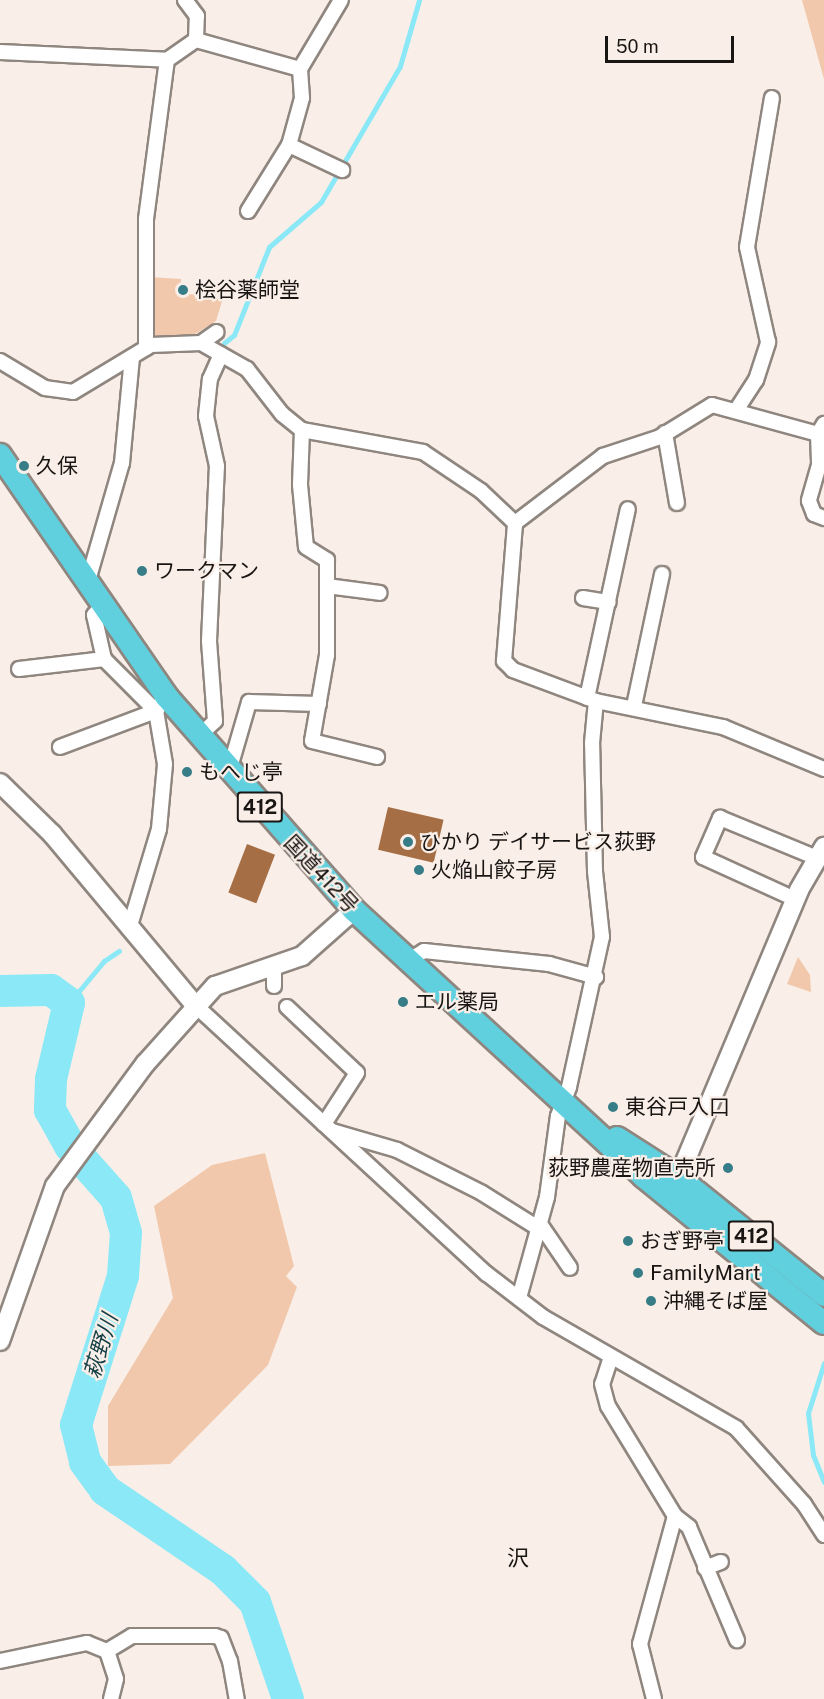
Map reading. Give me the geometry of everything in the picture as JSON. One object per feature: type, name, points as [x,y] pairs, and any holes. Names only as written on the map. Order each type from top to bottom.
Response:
[{"type":"highway","name":"国道412号","points":[[0,455],[102,606],[161,703],[199,736],[354,910],[408,962],[568,1106],[674,1187],[824,1295]]},
{"type":"highway","name":"国道412号","points":[[674,1187],[824,1323]]},
{"type":"street","points":[[185,0],[197,16],[196,40]]},
{"type":"street","points":[[248,211],[289,145],[302,98],[300,69],[341,0]]},
{"type":"street","points":[[0,52],[167,60],[196,40]]},
{"type":"street","points":[[196,40],[300,69]]},
{"type":"street","points":[[146,348],[146,219],[167,60]]},
{"type":"street","points":[[737,409],[756,380],[768,342],[747,247],[772,98]]},
{"type":"street","points":[[289,145],[342,170]]},
{"type":"street","points":[[0,361],[45,388],[74,392],[146,348],[201,343],[217,332]]},
{"type":"street","points":[[201,343],[253,374],[282,414],[302,430],[423,452],[481,491],[515,523]]},
{"type":"street","points":[[199,736],[215,721],[209,641],[217,466],[206,416],[210,379],[221,354]]},
{"type":"street","points":[[87,584],[122,463],[132,357]]},
{"type":"street","points":[[824,518],[814,514],[809,501],[819,465],[821,429],[712,405],[666,433],[603,456],[515,523],[504,661],[513,670],[591,699],[634,706],[723,727],[824,770]]},
{"type":"street","points":[[302,430],[300,484],[306,547],[327,560],[327,655],[310,746],[377,757]]},
{"type":"street","points":[[666,433],[677,503]]},
{"type":"street","points":[[519,1298],[568,1106],[569,1087],[596,977],[602,937],[595,871],[591,699],[628,509]]},
{"type":"street","points":[[634,706],[662,574]]},
{"type":"street","points":[[327,585],[380,593]]},
{"type":"street","points":[[583,597],[609,602]]},
{"type":"street","points":[[102,606],[94,615],[104,659],[161,703],[165,764],[159,829],[129,929]]},
{"type":"street","points":[[19,669],[104,659]]},
{"type":"street","points":[[229,771],[249,702],[319,704]]},
{"type":"street","points":[[60,747],[161,703]]},
{"type":"street","points":[[0,783],[52,834],[129,929],[195,1005],[328,1128],[519,1298],[611,1356],[697,1401],[736,1428],[804,1504],[824,1535]]},
{"type":"street","points":[[674,1187],[795,899],[820,852],[720,818],[703,857],[795,899]]},
{"type":"street","points":[[0,1341],[55,1186],[89,1135],[195,1005],[231,978],[302,956],[354,910]]},
{"type":"street","points":[[408,962],[424,951],[549,964],[596,977]]},
{"type":"street","points":[[274,965],[274,986]]},
{"type":"street","points":[[287,1006],[357,1073],[328,1128]]},
{"type":"street","points":[[328,1128],[397,1150],[482,1192],[539,1226],[570,1268]]},
{"type":"street","points":[[611,1356],[602,1384],[619,1435],[675,1516],[689,1527],[737,1640]]},
{"type":"street","points":[[654,1699],[640,1644],[675,1516]]},
{"type":"street","points":[[705,1568],[722,1562]]},
{"type":"street","points":[[107,1651],[132,1636],[221,1638],[236,1679],[237,1699]]},
{"type":"street","points":[[0,1661],[87,1643],[107,1651],[116,1678],[111,1699]]},
{"type":"shaded area","points":[[802,0],[824,0],[824,79]]},
{"type":"shaded area","points":[[150,277],[181,279],[180,293],[223,298],[216,321],[192,336],[155,336],[155,322],[150,321]]},
{"type":"shaded area","points":[[798,957],[810,975],[811,992],[787,984]]},
{"type":"shaded area","points":[[265,1153],[294,1266],[286,1276],[297,1287],[268,1365],[170,1464],[108,1466],[108,1406],[173,1298],[154,1206],[212,1165]]},
{"type":"building","name":"ひかり デイサービス荻野","points":[[388,807],[444,820],[434,863],[378,850]]},
{"type":"building","points":[[247,844],[275,855],[256,903],[228,893]]},
{"type":"waterway","points":[[224,343],[234,335],[269,247],[321,202],[400,66],[419,0]]},
{"type":"waterway","points":[[69,1003],[104,961],[119,951]]},
{"type":"waterway","name":"萩野川","points":[[0,991],[51,990],[69,1003],[51,1079],[50,1110],[70,1146],[116,1198],[126,1233],[123,1276],[76,1425],[85,1462],[105,1490],[223,1570],[255,1602],[288,1699]]},
{"type":"waterway","points":[[824,1363],[808,1413],[813,1455],[824,1482]]},
{"type":"place","name":"桧谷薬師堂","points":[[183,290]]},
{"type":"place","name":"久保","points":[[24,466]]},
{"type":"place","name":"ワークマン","points":[[142,571]]},
{"type":"place","name":"もへじ亭","points":[[187,772]]},
{"type":"place","name":"ひかり デイサービス荻野","points":[[408,842]]},
{"type":"place","name":"火焔山餃子房","points":[[419,870]]},
{"type":"place","name":"エル薬局","points":[[403,1002]]},
{"type":"place","name":"東谷戸入口","points":[[613,1107]]},
{"type":"place","name":"荻野農産物直売所","points":[[728,1168]]},
{"type":"place","name":"おぎ野亭","points":[[628,1241]]},
{"type":"place","name":"FamilyMart","points":[[638,1273]]},
{"type":"place","name":"沖縄そば屋","points":[[651,1301]]},
{"type":"district","name":"沢","points":[[518,1559]]}]
